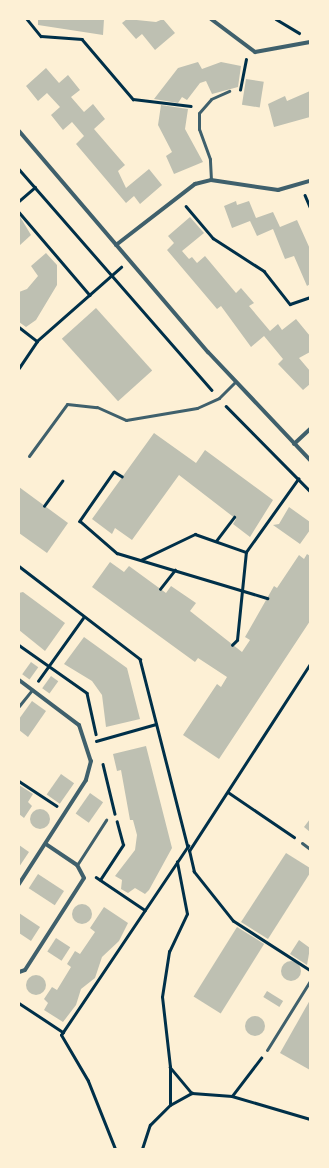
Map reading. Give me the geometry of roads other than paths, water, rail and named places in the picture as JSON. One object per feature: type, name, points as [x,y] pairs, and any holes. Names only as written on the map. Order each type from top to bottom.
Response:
[{"type":"street","points":[[211,19],[248,50],[262,52],[310,42]]},
{"type":"street","points":[[19,131],[235,382],[310,460]]},
{"type":"street","points":[[116,245],[176,195],[195,184],[211,180],[278,190],[310,181]]},
{"type":"street","points":[[294,444],[310,429]]},
{"type":"street","points":[[19,680],[79,725],[88,743],[90,771],[46,844],[19,884]]},
{"type":"street","points":[[19,972],[25,970],[82,882],[83,875],[77,865],[46,844]]},
{"type":"lane","points":[[211,180],[210,159],[197,120],[200,111],[211,99],[229,91]]},
{"type":"lane","points":[[29,456],[67,404],[97,407],[126,420],[197,408],[219,398],[235,382]]},
{"type":"lane","points":[[19,706],[32,690]]},
{"type":"lane","points":[[77,865],[106,820]]},
{"type":"lane","points":[[302,843],[310,849]]},
{"type":"lane","points":[[267,1050],[310,981]]}]
